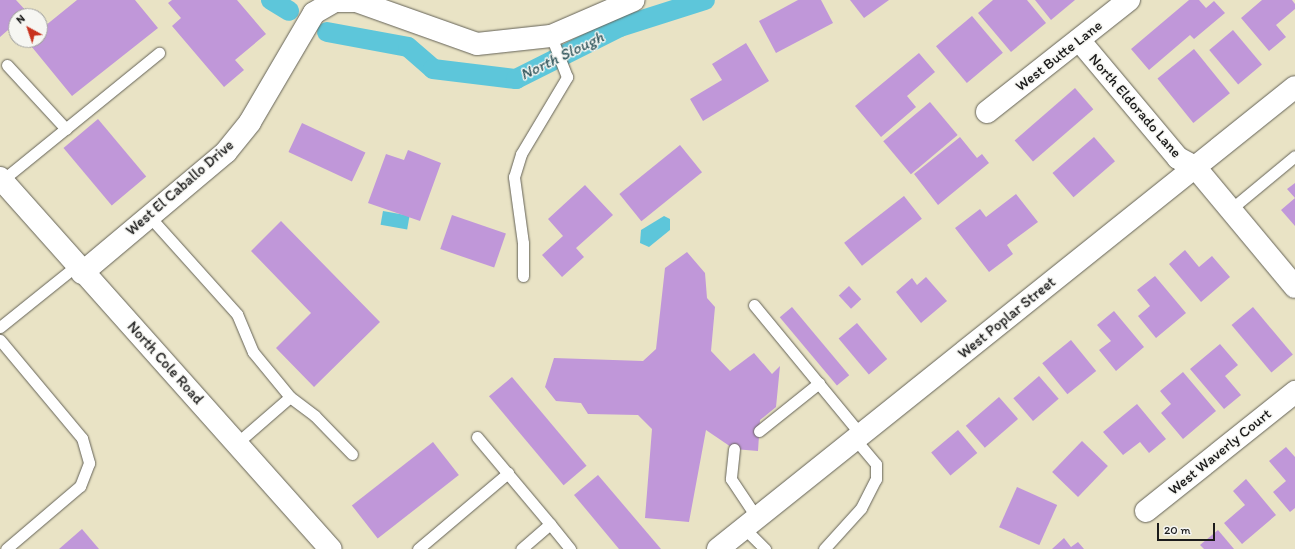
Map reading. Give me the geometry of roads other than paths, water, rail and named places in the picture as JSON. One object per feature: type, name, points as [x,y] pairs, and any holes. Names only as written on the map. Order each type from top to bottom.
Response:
[{"type":"street","name":"West El Caballo Drive","points":[[79,269],[149,216],[226,152],[250,122],[314,14],[335,1],[356,1],[477,44],[551,36],[634,0]]},
{"type":"street","name":"West Butte Lane","points":[[988,112],[1130,0]]},
{"type":"street","name":"North Eldorado Lane","points":[[1079,40],[1178,158],[1195,167]]},
{"type":"street","name":"West Poplar Street","points":[[718,549],[1295,87]]},
{"type":"street","points":[[1195,167],[1295,287]]},
{"type":"street","name":"North Cole Road","points":[[1,180],[79,269],[238,443],[330,549]]},
{"type":"street","name":"West Waverly Court","points":[[1146,511],[1295,392]]},
{"type":"lane","points":[[523,276],[523,243],[514,177],[521,154],[567,77],[551,36]]},
{"type":"lane","points":[[1,180],[159,53]]},
{"type":"lane","points":[[7,65],[66,129]]},
{"type":"lane","points":[[1231,209],[1295,156]]},
{"type":"lane","points":[[149,216],[237,314],[253,352],[290,397],[315,416],[352,454]]},
{"type":"lane","points":[[0,326],[79,269]]},
{"type":"lane","points":[[754,305],[819,384],[876,464],[876,479],[861,508],[824,549]]},
{"type":"lane","points":[[0,340],[82,438],[89,463],[80,486],[6,549]]},
{"type":"lane","points":[[759,431],[819,384]]},
{"type":"lane","points":[[238,443],[290,397]]},
{"type":"lane","points":[[477,436],[570,549]]},
{"type":"lane","points":[[734,449],[731,479],[750,523],[765,549]]},
{"type":"lane","points":[[418,549],[508,473]]},
{"type":"lane","points":[[521,549],[550,524]]},
{"type":"water","points":[[383,211],[410,216],[407,229],[381,225]]},
{"type":"water","points":[[664,216],[670,219],[670,230],[649,247],[640,243],[641,230]]},
{"type":"waterway","name":"North Slough","points":[[271,0],[289,11]]},
{"type":"waterway","name":"North Slough","points":[[327,32],[408,47],[433,69],[516,79],[620,27],[705,0]]}]
